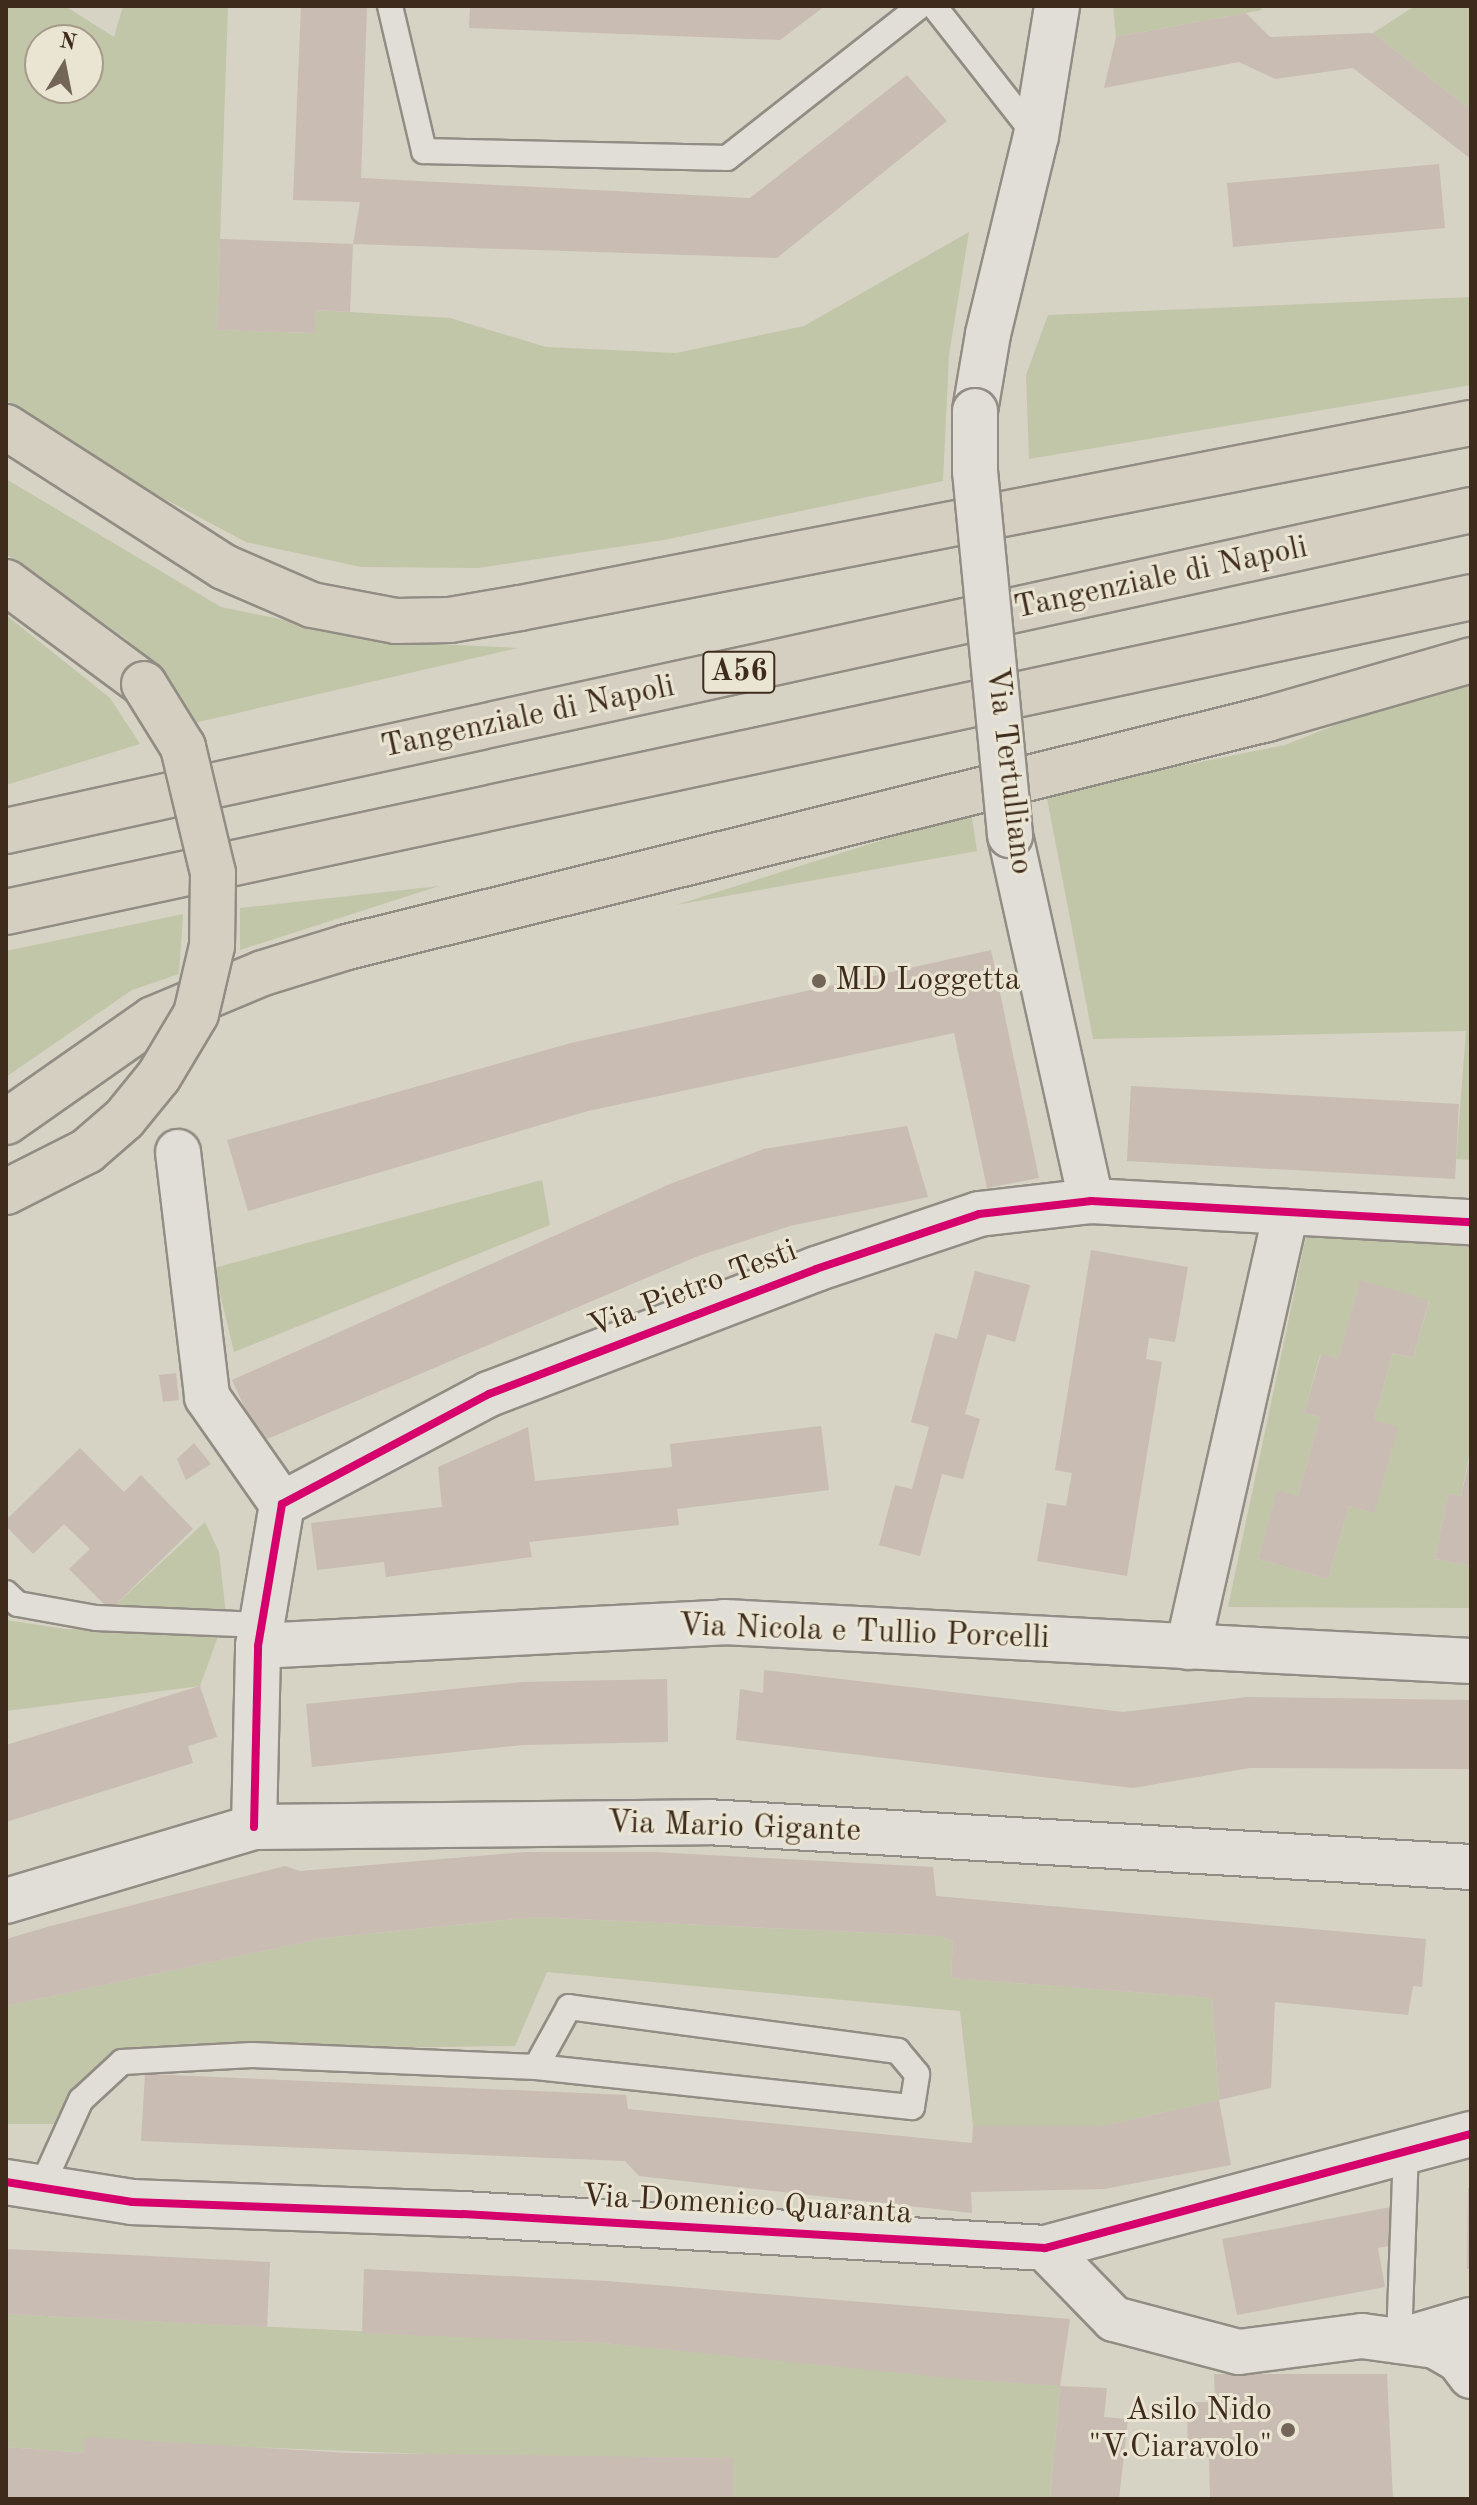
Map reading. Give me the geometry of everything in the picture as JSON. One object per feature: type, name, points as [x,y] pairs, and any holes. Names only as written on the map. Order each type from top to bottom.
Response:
[{"type":"highway","points":[[6,427],[247,578],[339,612],[396,621],[450,620],[506,611],[1471,423]]},
{"type":"highway","name":"Tangenziale di Napoli","points":[[6,831],[1471,510]]},
{"type":"highway","points":[[6,582],[144,684],[183,747],[213,873],[212,946],[196,1014],[159,1076],[124,1119],[87,1151],[6,1192]]},
{"type":"highway","points":[[6,912],[1471,597]]},
{"type":"highway","points":[[6,1122],[153,1019],[263,973],[347,947],[1267,719],[1471,660]]},
{"type":"street","name":"Via Tertulliano","points":[[1057,6],[1036,136],[988,334],[975,411],[975,471],[1010,835],[1091,1201]]},
{"type":"street","points":[[178,1152],[207,1397],[282,1504],[259,1635],[254,1827]]},
{"type":"street","name":"Via Pietro Testi","points":[[282,1504],[489,1394],[816,1269],[979,1214],[1091,1201],[1471,1222]]},
{"type":"street","points":[[1188,1647],[1286,1212]]},
{"type":"street","name":"Via Nicola e Tullio Porcelli","points":[[259,1635],[724,1622],[1471,1661]]},
{"type":"street","name":"Via Mario Gigante","points":[[6,1901],[254,1827],[707,1822],[1471,1867]]},
{"type":"street","name":"Via Domenico Quaranta","points":[[24,2185],[132,2202],[479,2215],[1045,2248],[1471,2134]]},
{"type":"street","points":[[1045,2248],[1114,2319],[1239,2352],[1362,2336],[1435,2346],[1459,2360],[1471,2376]]},
{"type":"street","points":[[1399,2341],[1471,2320]]},
{"type":"lane","points":[[390,6],[424,151],[727,158],[920,6]]},
{"type":"lane","points":[[934,6],[1036,136]]},
{"type":"lane","points":[[6,1593],[18,1604],[96,1618],[259,1635]]},
{"type":"lane","points":[[24,2185],[81,2100],[122,2062],[252,2055],[536,2067],[912,2107],[917,2074],[898,2051],[569,2007],[536,2067]]},
{"type":"lane","points":[[1399,2341],[1406,2151]]},
{"type":"green space","points":[[6,6],[65,6],[93,24],[24,24],[24,104],[104,104],[104,31],[114,37],[123,6],[228,6],[217,330],[314,333],[316,310],[450,318],[546,347],[676,353],[804,326],[969,232],[949,355],[943,481],[664,540],[478,568],[361,567],[246,542],[127,479],[6,400]]},
{"type":"green space","points":[[1113,6],[1260,6],[1262,10],[1116,37]]},
{"type":"green space","points":[[1415,6],[1471,6],[1471,110],[1373,33]]},
{"type":"green space","points":[[1471,297],[1471,385],[1029,459],[1026,375],[1048,315]]},
{"type":"green space","points":[[6,479],[221,607],[391,642],[518,648],[194,723],[126,639],[6,554]]},
{"type":"green space","points":[[6,615],[110,698],[140,744],[6,785]]},
{"type":"green space","points":[[1471,680],[1471,1160],[1456,1159],[1466,1031],[1093,1039],[1046,793],[1285,745],[1409,696]]},
{"type":"green space","points":[[971,812],[977,851],[676,905]]},
{"type":"green space","points":[[439,886],[240,950],[240,908]]},
{"type":"green space","points":[[183,914],[179,974],[132,990],[6,1077],[6,951]]},
{"type":"green space","points":[[542,1180],[550,1225],[234,1352],[214,1268]]},
{"type":"green space","points":[[1311,1213],[1471,1222],[1471,1446],[1461,1496],[1448,1494],[1435,1559],[1471,1566],[1471,1608],[1228,1607]],"holes":[[[1360,1281],[1429,1301],[1413,1358],[1393,1353],[1374,1420],[1374,1513],[1349,1506],[1328,1579],[1258,1559],[1277,1491],[1298,1496],[1320,1417],[1304,1413],[1320,1355],[1338,1359]]]},
{"type":"green space","points":[[205,1522],[219,1552],[226,1615],[110,1610]]},
{"type":"green space","points":[[6,1620],[65,1629],[220,1631],[200,1686],[6,1711]]},
{"type":"green space","points":[[535,1917],[940,1936],[953,1941],[951,1978],[1212,1998],[1219,2100],[1102,2126],[973,2126],[960,2011],[547,1972],[515,2046],[131,2051],[71,2124],[6,2124],[6,2006],[324,1938]]},
{"type":"green space","points":[[6,2314],[603,2343],[1060,2386],[1050,2499],[733,2499],[733,2458],[475,2456],[223,2446],[84,2453],[6,2447]]},
{"type":"building","points":[[301,6],[367,6],[361,178],[750,198],[907,75],[947,121],[777,258],[353,244],[360,202],[293,200]]},
{"type":"building","points":[[470,6],[825,6],[780,40],[469,28]]},
{"type":"building","points":[[1246,13],[1270,37],[1373,33],[1471,110],[1471,159],[1353,68],[1275,79],[1239,62],[1104,88],[1116,37]]},
{"type":"building","points":[[1439,164],[1445,228],[1233,247],[1227,183]]},
{"type":"building","points":[[220,239],[353,244],[350,312],[316,310],[315,333],[217,330]]},
{"type":"building","points":[[991,950],[1039,1178],[987,1188],[954,1033],[588,1111],[248,1211],[227,1140],[571,1043]]},
{"type":"building","points":[[1131,1086],[1459,1104],[1455,1179],[1127,1161]]},
{"type":"building","points":[[907,1126],[928,1197],[790,1226],[698,1256],[260,1442],[232,1380],[670,1184],[764,1149]]},
{"type":"building","points":[[1091,1250],[1188,1267],[1175,1342],[1149,1338],[1146,1359],[1162,1362],[1127,1576],[1037,1561],[1047,1503],[1066,1506],[1072,1473],[1055,1470]]},
{"type":"building","points":[[975,1271],[1030,1285],[1015,1342],[987,1334],[965,1414],[980,1419],[963,1479],[942,1474],[920,1556],[879,1545],[895,1485],[912,1489],[929,1427],[911,1422],[935,1333],[957,1339]]},
{"type":"building","points":[[1360,1280],[1429,1300],[1413,1358],[1393,1353],[1374,1420],[1398,1427],[1374,1513],[1349,1506],[1328,1579],[1258,1559],[1277,1490],[1298,1496],[1320,1417],[1304,1413],[1321,1354],[1338,1359]]},
{"type":"building","points":[[176,1373],[179,1400],[163,1402],[159,1375]]},
{"type":"building","points":[[821,1426],[829,1490],[677,1509],[679,1525],[529,1542],[532,1557],[386,1577],[384,1562],[317,1570],[311,1523],[442,1507],[438,1467],[528,1427],[535,1481],[672,1467],[670,1444]]},
{"type":"building","points":[[194,1443],[211,1464],[186,1480],[177,1459]]},
{"type":"building","points":[[80,1448],[124,1492],[141,1475],[193,1529],[110,1610],[69,1569],[90,1549],[64,1524],[33,1554],[6,1526],[6,1520]]},
{"type":"building","points":[[1471,1453],[1471,1566],[1435,1559],[1448,1494],[1461,1496]]},
{"type":"building","points":[[764,1670],[1123,1712],[1247,1697],[1471,1700],[1471,1769],[1250,1768],[1133,1788],[736,1740],[740,1689],[763,1693]]},
{"type":"building","points":[[667,1679],[668,1742],[523,1745],[312,1767],[306,1704],[522,1682]]},
{"type":"building","points":[[200,1686],[217,1737],[188,1746],[193,1763],[6,1822],[6,1745]]},
{"type":"building","points":[[526,1852],[653,1852],[933,1867],[936,1896],[1426,1939],[1422,1987],[1413,1986],[1408,2015],[1275,2002],[1271,2088],[1219,2100],[1212,1998],[951,1978],[953,1941],[940,1936],[535,1917],[324,1938],[6,2006],[6,1939],[285,1866],[300,1871]]},
{"type":"building","points":[[145,2074],[626,2095],[628,2109],[972,2143],[973,2126],[1102,2126],[1219,2100],[1231,2165],[1104,2189],[971,2192],[972,2213],[639,2176],[625,2161],[141,2141]]},
{"type":"building","points":[[1468,2188],[1471,2188],[1471,2269],[1467,2269]]},
{"type":"building","points":[[1391,2207],[1398,2244],[1378,2248],[1385,2287],[1237,2315],[1222,2239]]},
{"type":"building","points":[[6,2249],[270,2262],[267,2327],[6,2314]]},
{"type":"building","points":[[364,2269],[607,2281],[1070,2319],[1060,2386],[958,2379],[603,2343],[362,2333]]},
{"type":"building","name":"Asilo Nido \"V.Ciaravolo\"","points":[[1214,2374],[1387,2374],[1393,2499],[1210,2499],[1209,2457],[1188,2457],[1187,2402],[1215,2402]]},
{"type":"building","points":[[1060,2386],[1107,2388],[1104,2417],[1128,2419],[1119,2499],[1050,2499]]},
{"type":"building","points":[[85,2437],[350,2453],[733,2458],[733,2499],[6,2499],[6,2447],[84,2453]]},
{"type":"cycle path","points":[[254,1827],[258,1646],[282,1504],[489,1394],[816,1269],[979,1214],[1091,1201],[1471,1222]]},
{"type":"cycle path","points":[[6,2182],[132,2202],[463,2214],[1045,2248],[1471,2134]]},
{"type":"place","name":"MD Loggetta","points":[[819,981]]},
{"type":"place","name":"Asilo Nido \"V.Ciaravolo\"","points":[[1288,2430]]}]
